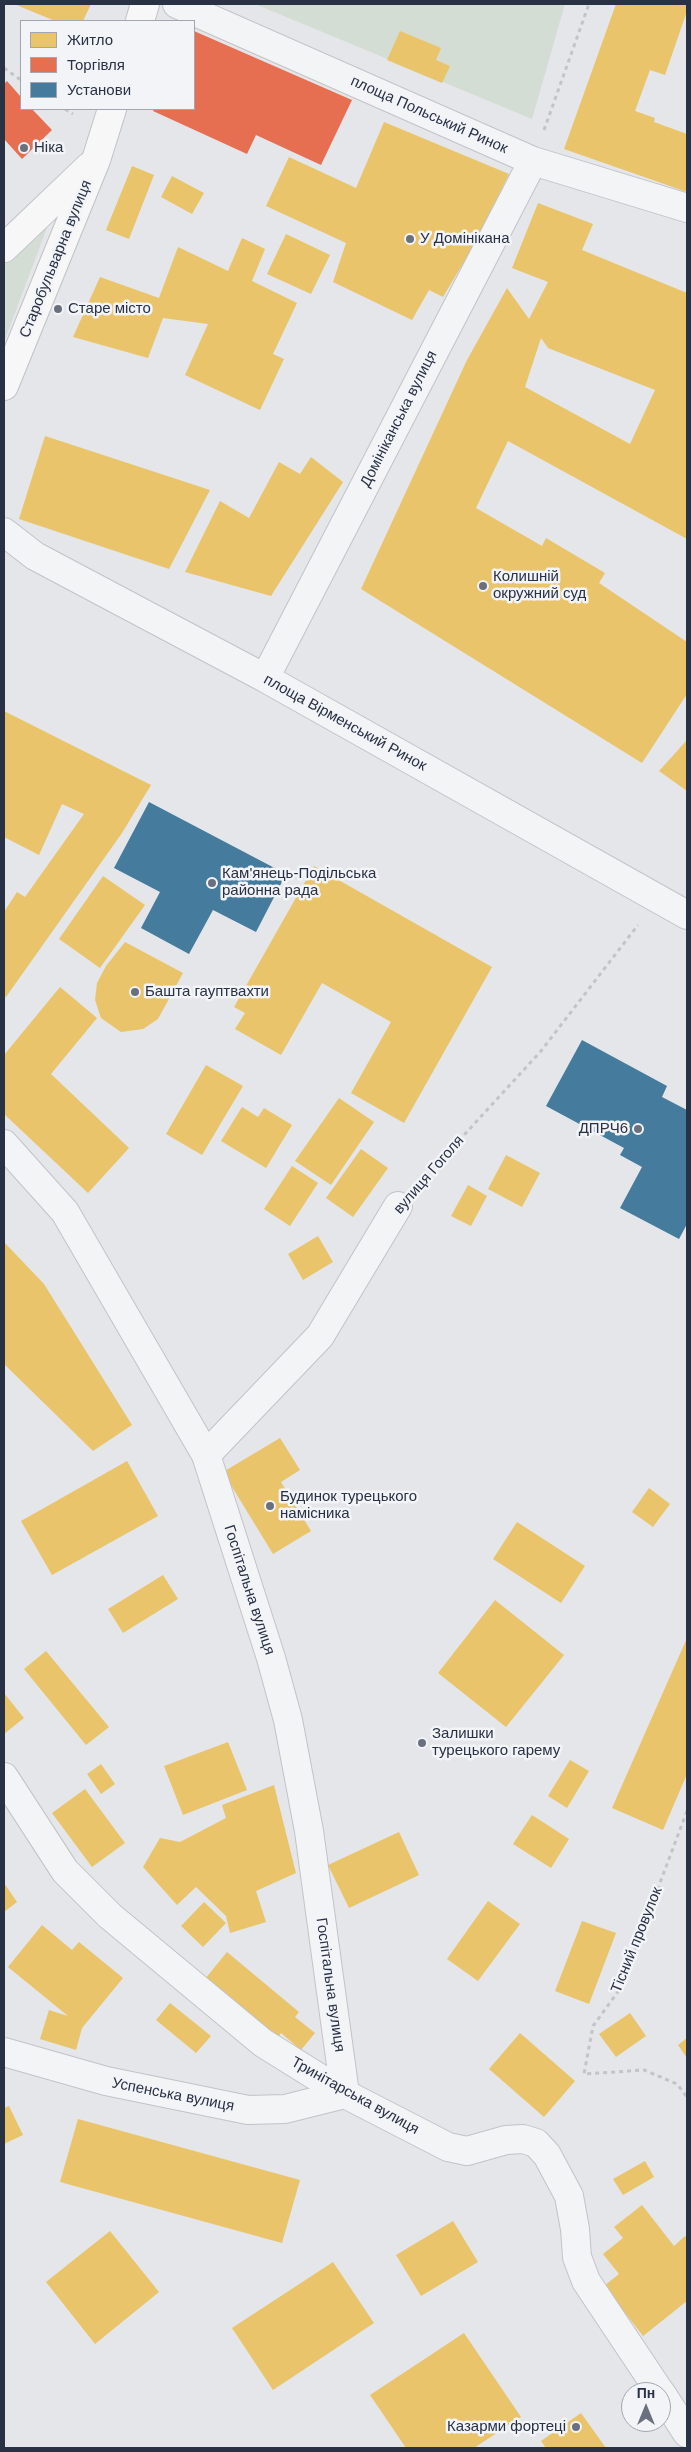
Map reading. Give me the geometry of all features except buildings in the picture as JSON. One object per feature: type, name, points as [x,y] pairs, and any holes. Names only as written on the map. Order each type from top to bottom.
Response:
[{"type":"main road","points":[[140,20],[145,4]]},
{"type":"main road","name":"Старобульварна вулиця","points":[[4,386],[96,160],[112,110]]},
{"type":"main road","name":"Старобульварна вулиця","points":[[4,248],[96,160]]},
{"type":"street","name":"площа Польський Ринок","points":[[177,4],[533,161],[687,208]]},
{"type":"street","name":"Домініканська вулиця","points":[[265,678],[533,161]]},
{"type":"street","name":"площа Вірменський Ринок","points":[[4,532],[35,556],[265,678],[687,915]]},
{"type":"street","name":"Госпітальна вулиця","points":[[4,1144],[65,1212],[206,1455],[271,1658],[288,1720],[310,1831],[345,2094]]},
{"type":"street","name":"вулиця Гоголя","points":[[206,1455],[320,1336],[398,1206]]},
{"type":"street","name":"Тринітарська вулиця","points":[[4,1778],[65,1871],[110,1916],[263,2043],[345,2094],[448,2146],[467,2151],[506,2140],[523,2138],[536,2144],[547,2155],[569,2196],[576,2228],[578,2257],[586,2281],[654,2382]]},
{"type":"street","name":"Успенська вулиця","points":[[4,2052],[106,2081],[248,2110],[285,2108],[345,2094]]},
{"type":"street","name":"Тринітарська вулиця","points":[[671,2408],[687,2432]]},
{"type":"path","points":[[533,161],[589,4]]},
{"type":"path","points":[[4,68],[20,79]]},
{"type":"path","points":[[67,110],[74,114]]},
{"type":"path","name":"вулиця Гоголя","points":[[398,1206],[541,1051],[659,899]]},
{"type":"path","name":"Тісний провулок","points":[[687,1811],[620,1988],[593,2026],[584,2074],[644,2070],[677,2084],[687,2097]]},
{"type":"shaded area","points":[[255,4],[565,4],[532,119]]},
{"type":"shaded area","points":[[51,217],[4,342],[4,265]]},
{"type":"place","name":"Ніка","points":[[24,148]]},
{"type":"place","name":"У Домінікана","points":[[410,239]]},
{"type":"place","name":"Старе місто","points":[[58,309]]},
{"type":"place","name":"Колишній окружний суд","points":[[483,586]]},
{"type":"place","name":"Кам'янець-Подільська районна рада","points":[[212,883]]},
{"type":"place","name":"Башта гауптвахти","points":[[135,992]]},
{"type":"place","name":"ДПРЧ6","points":[[638,1129]]},
{"type":"place","name":"Будинок турецького намісника","points":[[270,1506]]},
{"type":"place","name":"Залишки турецького гарему","points":[[422,1743]]},
{"type":"place","name":"Казарми фортеці","points":[[576,2427]]}]
